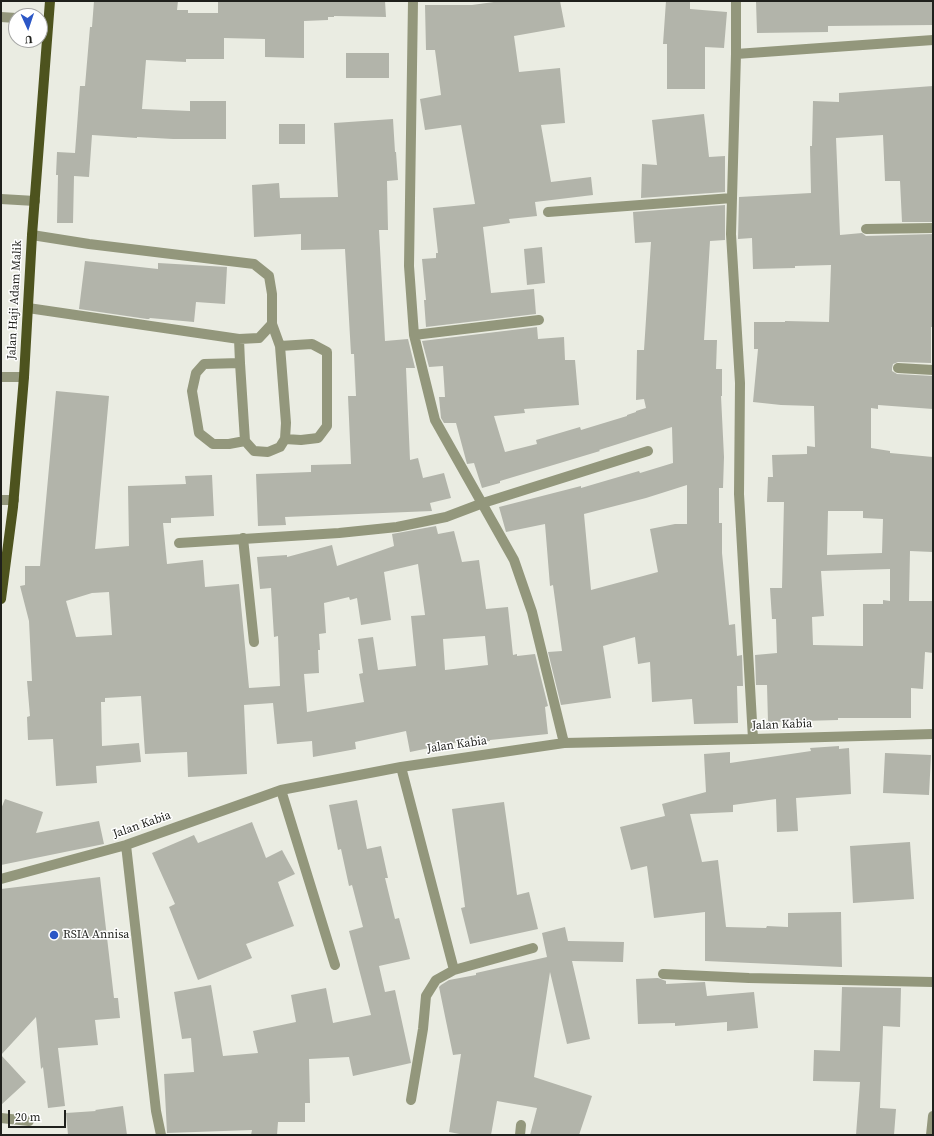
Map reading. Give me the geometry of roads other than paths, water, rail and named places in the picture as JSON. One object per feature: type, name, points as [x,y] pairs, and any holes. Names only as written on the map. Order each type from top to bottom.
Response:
[{"type":"main road","name":"Jalan Haji Adam Malik","points":[[1,599],[14,500],[24,377],[43,48]]},
{"type":"street","points":[[413,1],[409,266],[414,335],[435,420],[514,560],[530,605],[564,743]]},
{"type":"street","points":[[736,1],[731,234],[740,383],[739,494],[753,739]]},
{"type":"street","points":[[736,54],[933,40]]},
{"type":"street","points":[[548,212],[732,198]]},
{"type":"street","points":[[1,199],[35,201]]},
{"type":"street","points":[[866,229],[933,228]]},
{"type":"street","points":[[32,235],[89,244],[254,264],[269,276],[272,294],[272,324],[280,346],[286,423],[285,439],[280,447],[268,452],[254,451],[244,441],[238,339]]},
{"type":"street","points":[[28,308],[238,339],[259,338],[272,324]]},
{"type":"street","points":[[414,335],[540,320]]},
{"type":"street","points":[[280,346],[312,344],[327,352],[327,426],[318,438],[301,440],[285,439]]},
{"type":"street","points":[[240,364],[204,364],[196,373],[192,390],[199,432],[213,444],[229,444],[244,441]]},
{"type":"street","points":[[898,368],[933,370]]},
{"type":"street","points":[[1,377],[24,377]]},
{"type":"street","points":[[179,543],[339,533],[397,527],[446,517],[483,503],[648,451]]},
{"type":"street","points":[[1,500],[14,500]]},
{"type":"street","points":[[243,538],[254,642]]},
{"type":"street","name":"Jalan Kabia","points":[[1,879],[126,844],[281,790],[401,767],[564,743],[933,734]]},
{"type":"street","points":[[401,767],[454,970]]},
{"type":"street","points":[[281,790],[335,965]]},
{"type":"street","points":[[126,844],[156,1111],[161,1135]]},
{"type":"street","points":[[411,1100],[423,1028],[426,996],[436,980],[454,970],[533,948]]},
{"type":"street","points":[[663,974],[749,978],[933,982]]},
{"type":"street","points":[[930,1135],[933,1116]]},
{"type":"street","points":[[1,1118],[29,1120]]},
{"type":"place","name":"RSIA Annisa","points":[[54,935]]}]
